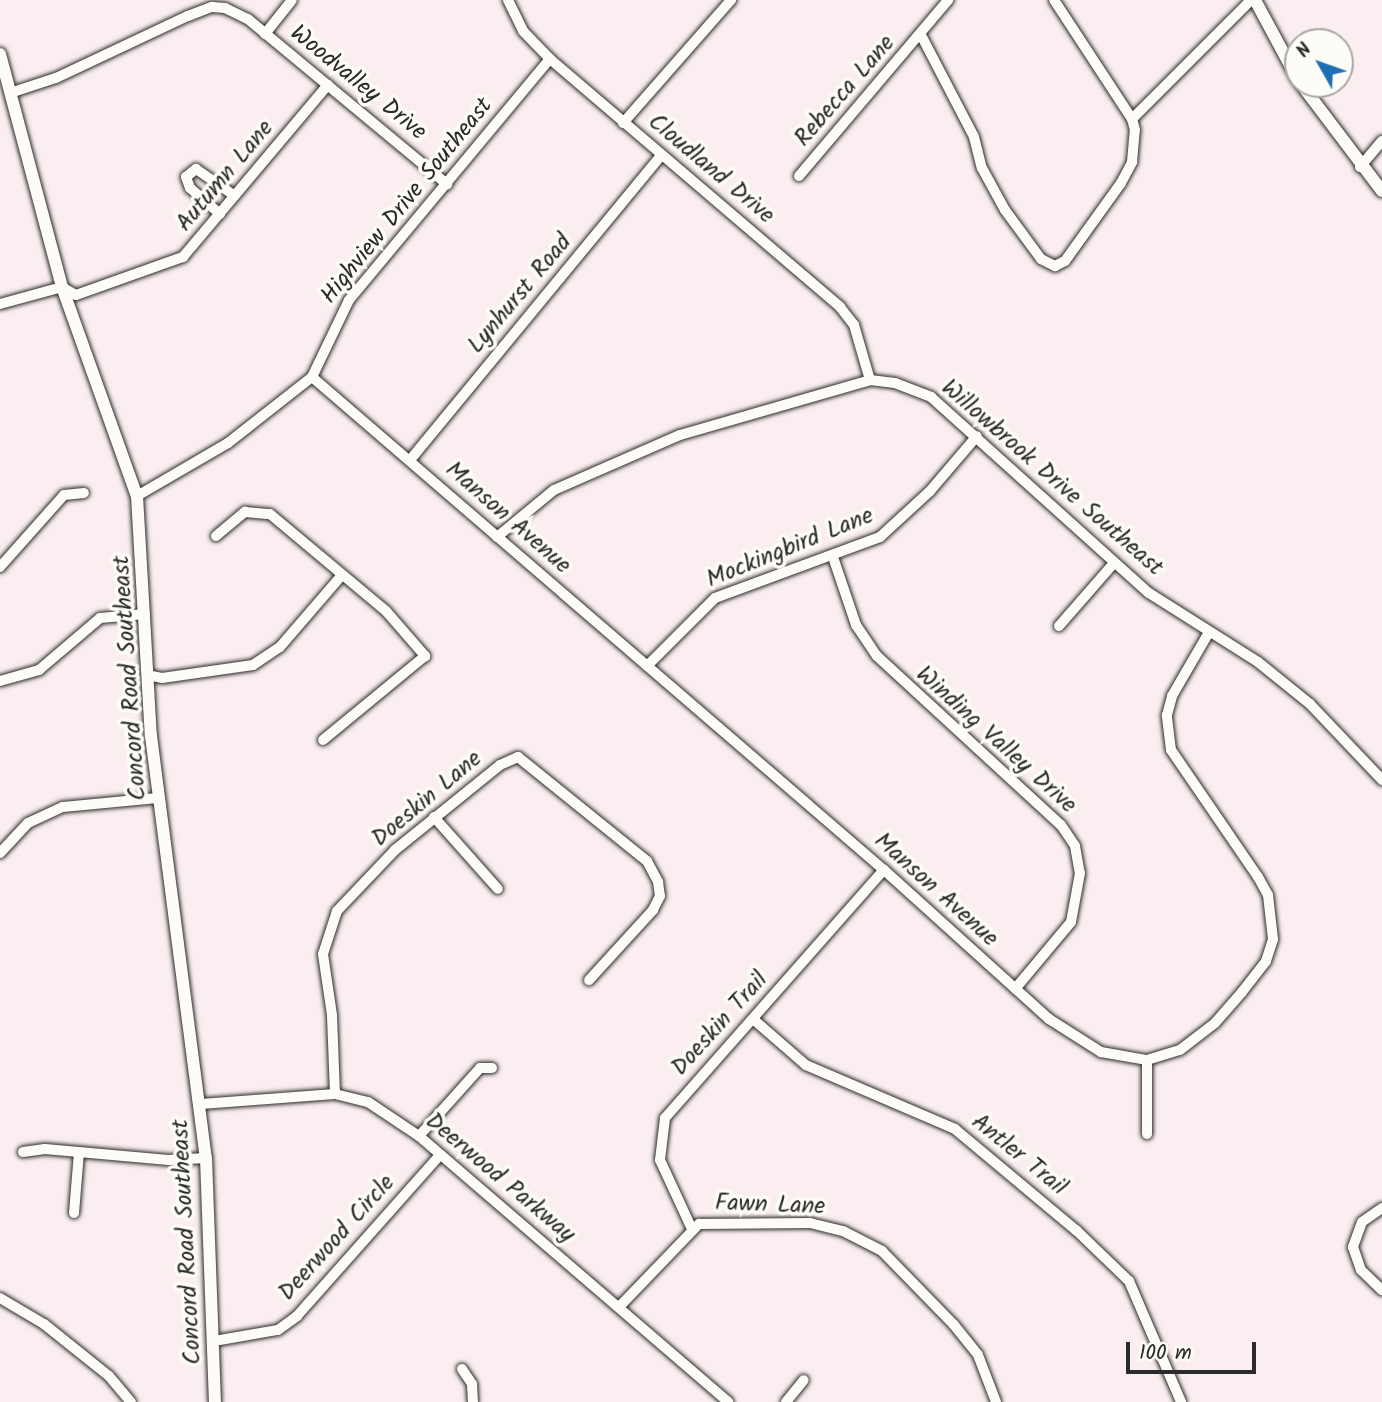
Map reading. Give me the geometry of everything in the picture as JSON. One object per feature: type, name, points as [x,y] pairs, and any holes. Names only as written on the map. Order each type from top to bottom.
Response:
[{"type":"street","points":[[265,34],[292,0]]},
{"type":"street","name":"Cloudland Drive","points":[[508,0],[523,31],[550,59],[840,307],[855,325],[870,380]]},
{"type":"street","points":[[623,123],[731,0]]},
{"type":"street","name":"Rebecca Lane","points":[[799,176],[921,36],[948,0]]},
{"type":"street","points":[[921,36],[974,137],[982,167],[1005,210],[1041,259],[1055,265],[1065,261],[1121,183],[1132,162],[1132,119],[1054,0]]},
{"type":"street","points":[[1132,119],[1253,0],[1284,55]]},
{"type":"street","name":"Woodvalley Drive","points":[[10,93],[55,78],[212,7],[236,13],[265,34],[447,184]]},
{"type":"street","name":"Concord Road Southeast","points":[[0,54],[62,287],[137,496],[146,675],[158,798],[201,1104],[206,1158],[215,1402]]},
{"type":"street","name":"Highview Drive Southeast","points":[[137,496],[228,443],[312,377],[349,300],[550,59]]},
{"type":"street","name":"Autumn Lane","points":[[0,304],[62,287],[76,295],[183,257],[328,85]]},
{"type":"street","points":[[1310,98],[1360,167],[1382,191]]},
{"type":"street","points":[[1360,167],[1382,141]]},
{"type":"street","name":"Lynhurst Road","points":[[410,460],[661,155]]},
{"type":"street","points":[[220,214],[190,188],[186,177],[196,169],[235,196]]},
{"type":"street","name":"Manson Avenue","points":[[312,377],[884,870],[1015,989],[1077,1041],[1101,1052],[1147,1060],[1180,1050],[1215,1023],[1266,961],[1273,939],[1268,895],[1171,750],[1167,715],[1172,696],[1209,634]]},
{"type":"street","name":"Willowbrook Drive Southeast","points":[[498,537],[554,490],[583,474],[680,435],[870,380],[895,383],[931,397],[1114,563],[1209,634],[1258,662],[1310,704],[1382,780]]},
{"type":"street","name":"Mockingbird Lane","points":[[647,666],[715,598],[833,557],[893,527],[977,436]]},
{"type":"street","points":[[0,566],[64,495],[84,493]]},
{"type":"street","points":[[216,536],[245,512],[270,514],[386,611],[425,656],[323,740]]},
{"type":"street","name":"Winding Valley Drive","points":[[833,557],[856,625],[877,656],[1061,825],[1075,846],[1080,873],[1070,922],[1015,989]]},
{"type":"street","points":[[1059,626],[1114,563]]},
{"type":"street","points":[[146,675],[176,677],[253,665],[280,647],[342,575]]},
{"type":"street","points":[[0,681],[39,670],[100,618],[145,614]]},
{"type":"street","name":"Doeskin Lane","points":[[335,1094],[332,1014],[323,954],[327,930],[361,885],[434,817],[518,757],[647,861],[660,896],[589,980]]},
{"type":"street","points":[[0,853],[28,823],[54,810],[158,798]]},
{"type":"street","points":[[434,817],[498,889]]},
{"type":"street","name":"Doeskin Trail","points":[[691,1227],[660,1160],[660,1130],[665,1118],[884,870]]},
{"type":"street","name":"Antler Trail","points":[[753,1019],[806,1065],[955,1129],[1076,1230],[1129,1281],[1181,1402]]},
{"type":"street","points":[[1147,1060],[1147,1135]]},
{"type":"street","points":[[419,1136],[480,1068],[492,1068]]},
{"type":"street","name":"Deerwood Parkway","points":[[201,1104],[335,1094],[368,1102],[419,1136],[620,1306],[728,1402]]},
{"type":"street","points":[[23,1152],[206,1158]]},
{"type":"street","points":[[74,1213],[79,1152]]},
{"type":"street","name":"Deerwood Circle","points":[[214,1340],[278,1330],[297,1316],[440,1154]]},
{"type":"street","points":[[1382,1208],[1362,1222],[1353,1247],[1361,1270],[1382,1290]]},
{"type":"street","name":"Fawn Lane","points":[[620,1306],[691,1227],[722,1221],[810,1223],[863,1238],[882,1251],[954,1325],[978,1355],[996,1402]]},
{"type":"street","points":[[0,1297],[44,1324],[109,1376],[131,1402]]},
{"type":"street","points":[[462,1369],[472,1384],[472,1402]]},
{"type":"street","points":[[786,1402],[804,1380]]}]
